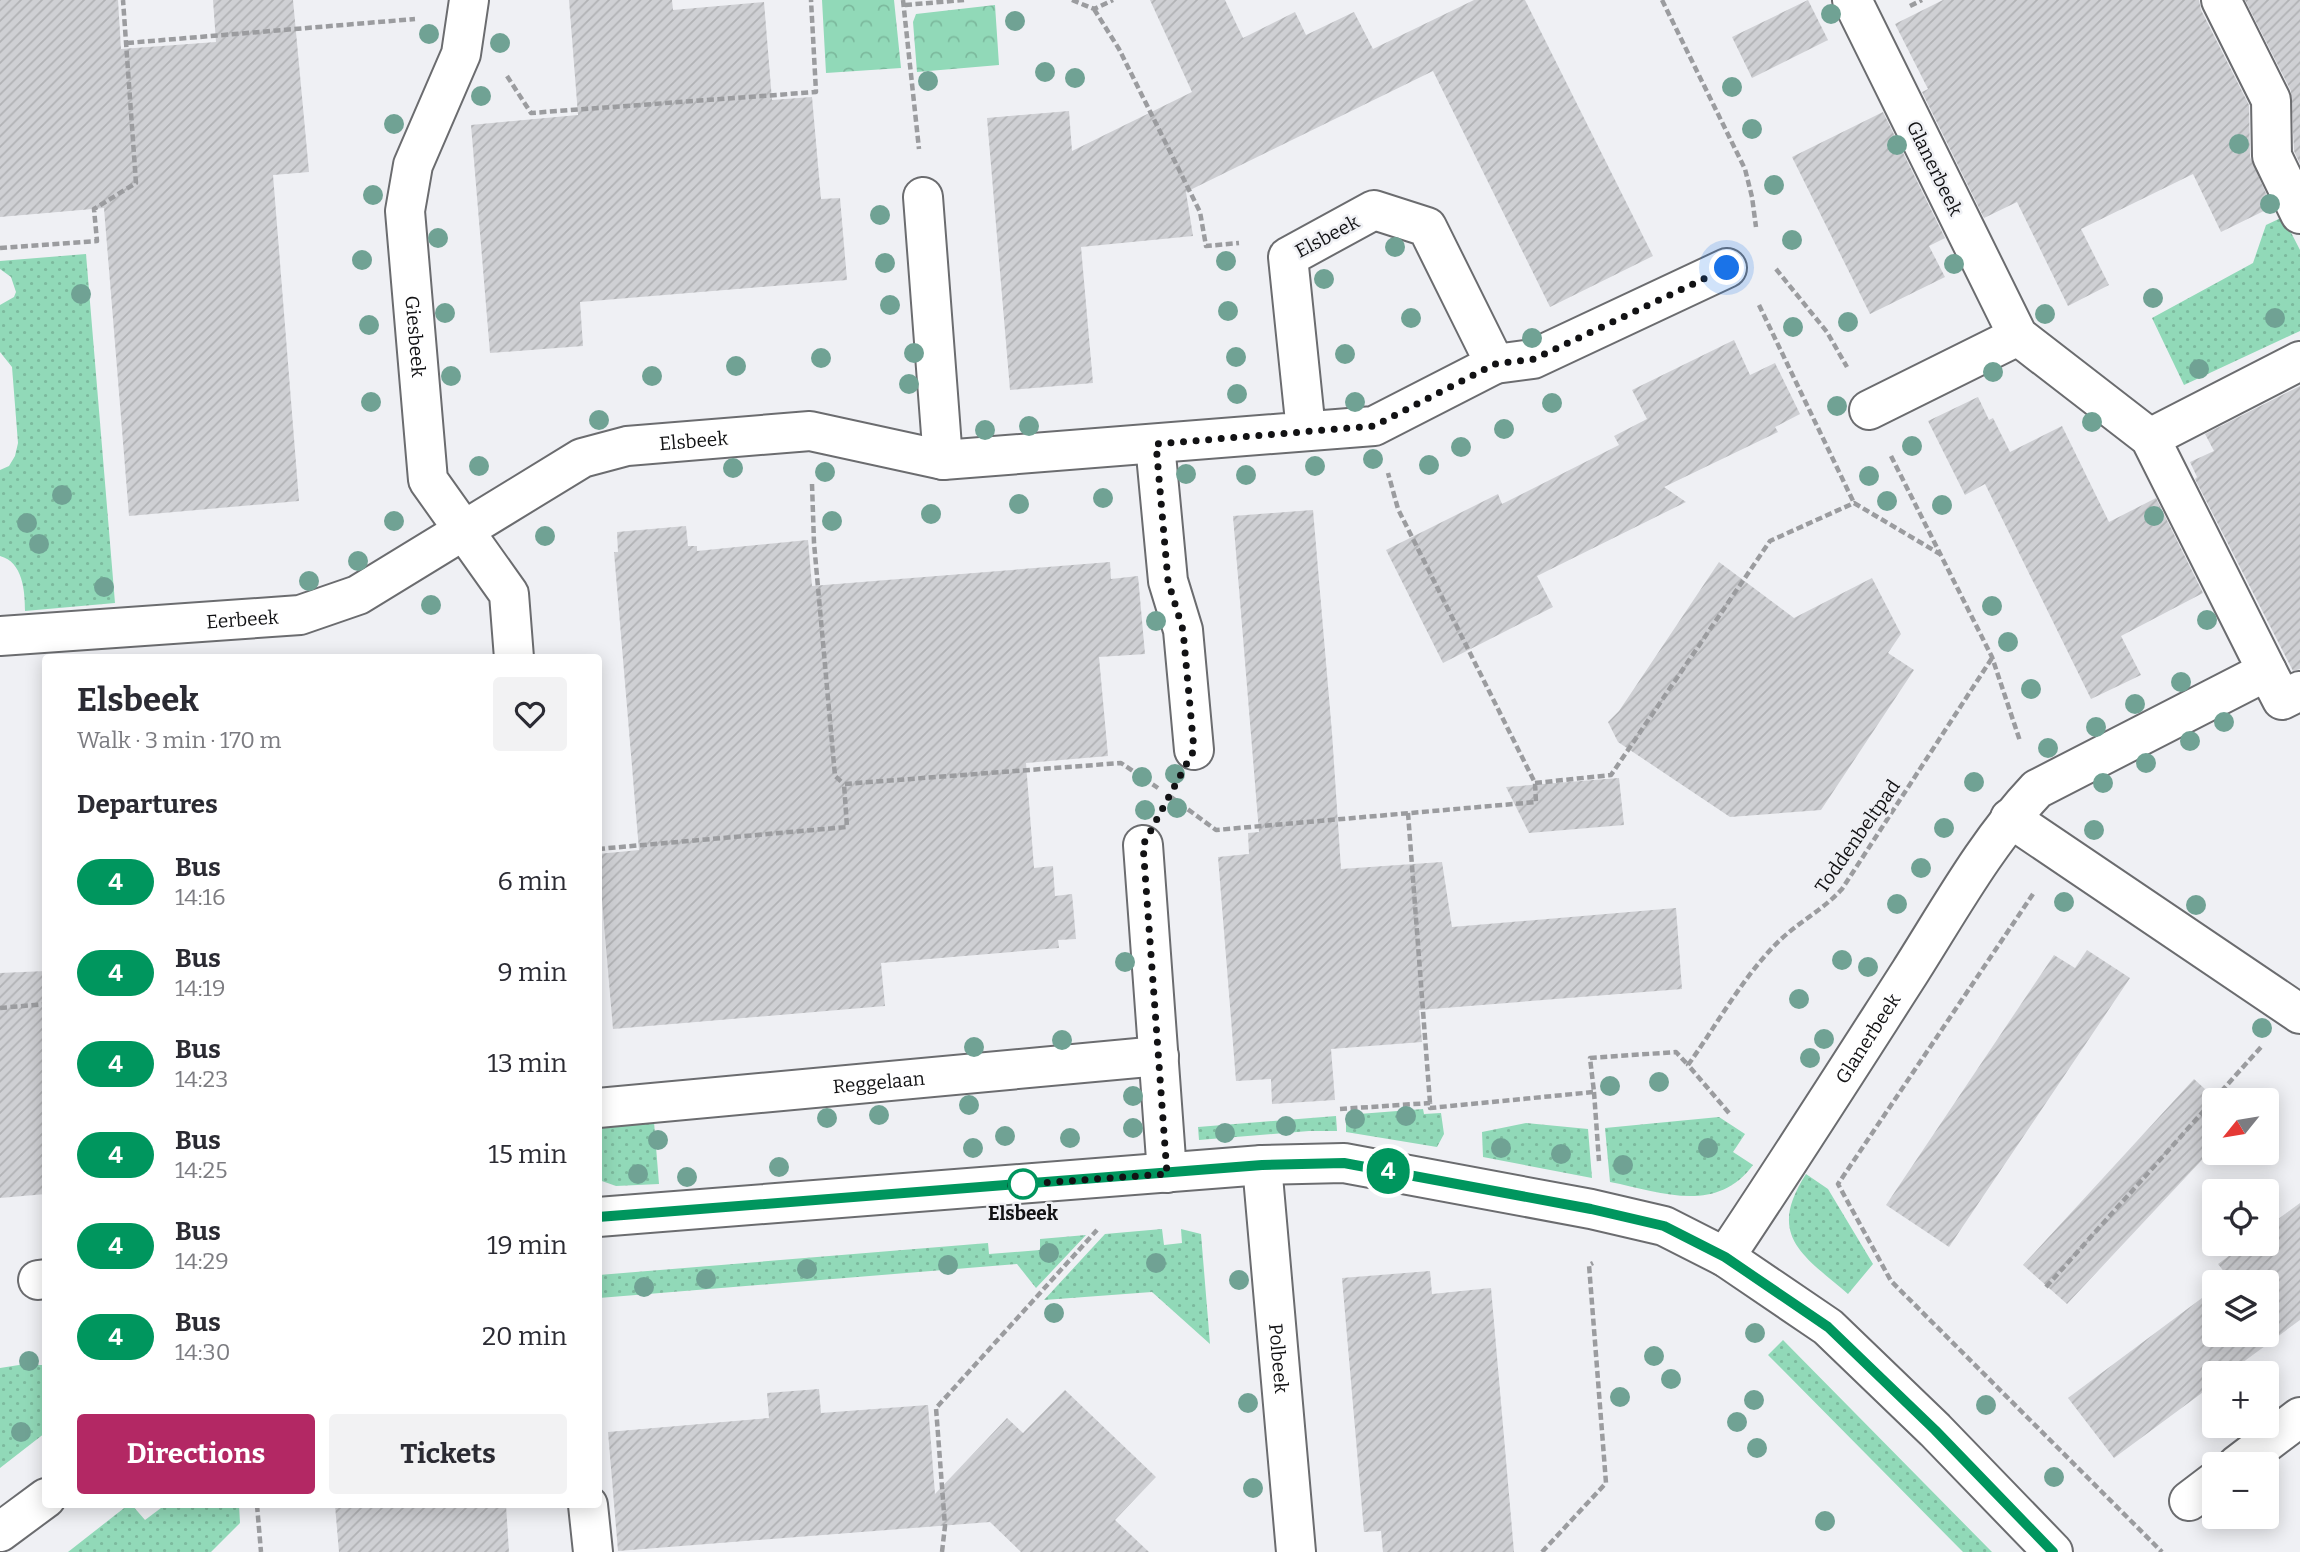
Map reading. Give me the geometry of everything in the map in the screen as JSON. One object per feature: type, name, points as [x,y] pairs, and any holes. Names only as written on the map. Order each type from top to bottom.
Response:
[{"type":"street","name":"Giesbeek","points":[[469,0],[461,54],[413,166],[405,211],[428,480],[509,594],[514,654]]},
{"type":"street","name":"Glanerbeek","points":[[1852,0],[2018,336],[2150,439],[2282,700],[2300,691]]},
{"type":"street","points":[[2221,0],[2271,100],[2272,156],[2300,215]]},
{"type":"street","points":[[923,197],[943,460]]},
{"type":"street","name":"Elsbeek","points":[[1306,431],[1288,257],[1374,210],[1427,227],[1495,364]]},
{"type":"street","name":"Elsbeek","points":[[464,530],[582,458],[627,446],[810,431],[943,460],[1374,426],[1495,364],[1534,359],[1727,268]]},
{"type":"street","points":[[1868,410],[2018,336]]},
{"type":"street","points":[[2150,439],[2300,361]]},
{"type":"street","points":[[1156,444],[1168,581],[1183,630],[1194,750]]},
{"type":"street","name":"Eerbeek","points":[[0,636],[300,615],[359,595],[464,530]]},
{"type":"street","name":"Glanerbeek","points":[[1725,1257],[2010,818],[2037,789],[2267,671]]},
{"type":"street","points":[[2010,818],[2297,1012]]},
{"type":"street","points":[[1143,845],[1159,1056],[1157,1174]]},
{"type":"street","name":"Reggelaan","points":[[602,1108],[1159,1056]]},
{"type":"street","points":[[602,1217],[1262,1165],[1344,1163],[1591,1209],[1664,1226],[1725,1257],[1828,1327],[1935,1430],[2053,1552]]},
{"type":"street","name":"Polbeek","points":[[1262,1165],[1296,1552]]},
{"type":"street","points":[[2254,1452],[2300,1417]]},
{"type":"street","points":[[0,1532],[42,1501]]},
{"type":"street","points":[[588,1508],[593,1552]]},
{"type":"path","points":[[0,248],[97,241],[94,209],[136,183],[123,0]]},
{"type":"path","points":[[923,197],[904,2],[964,0]]},
{"type":"path","points":[[1072,0],[1094,9],[1119,49],[1200,212],[1206,246],[1263,241],[1288,257]]},
{"type":"path","points":[[1094,9],[1113,0]]},
{"type":"path","points":[[1755,298],[1854,503],[1941,555]]},
{"type":"path","points":[[810,431],[814,543],[835,776],[844,784]]},
{"type":"path","points":[[1535,783],[1611,775],[1770,541],[1854,503]]},
{"type":"path","name":"Toddenbeltpad","points":[[1688,1065],[1763,959],[1778,942],[1827,905],[1842,890],[1992,657]]},
{"type":"path","points":[[1143,845],[1194,750]]},
{"type":"path","points":[[1408,813],[1430,1108],[1594,1093]]},
{"type":"path","points":[[2062,854],[2025,904],[1839,1184],[1891,1281],[2162,1552]]},
{"type":"path","points":[[0,1008],[42,1004]]},
{"type":"path","points":[[2046,1287],[2297,1012]]},
{"type":"path","points":[[1600,1166],[1590,1058],[1676,1052],[1729,1113]]},
{"type":"path","points":[[1336,1109],[1430,1103]]},
{"type":"path","points":[[942,1552],[946,1526],[936,1408],[1157,1174]]},
{"type":"path","points":[[1542,1552],[1606,1483],[1589,1265],[1597,1261]]},
{"type":"path","points":[[257,1508],[261,1552]]},
{"type":"green space","points":[[822,0],[894,0],[901,68],[826,73]]},
{"type":"green space","points":[[995,5],[999,65],[917,72],[913,22],[916,14]]},
{"type":"green space","points":[[2283,217],[2300,250],[2300,331],[2184,385],[2152,318],[2253,263],[2266,225]]},
{"type":"green space","points":[[86,254],[115,603],[25,611],[23,586],[18,571],[8,559],[0,556],[0,470],[9,466],[18,443],[12,367],[0,352],[0,305],[14,297],[16,292],[11,277],[0,269],[0,261]]},
{"type":"green space","points":[[1423,1109],[1424,1114],[1441,1113],[1444,1134],[1437,1147],[1346,1132],[1346,1115]]},
{"type":"green space","points":[[1336,1116],[1337,1131],[1199,1140],[1198,1127]]},
{"type":"green space","points":[[1719,1117],[1745,1134],[1733,1152],[1753,1165],[1738,1180],[1722,1190],[1687,1196],[1610,1182],[1605,1128]]},
{"type":"green space","points":[[654,1122],[659,1184],[616,1186],[602,1181],[602,1126]]},
{"type":"green space","points":[[1526,1123],[1588,1129],[1592,1178],[1483,1157],[1482,1132]]},
{"type":"green space","points":[[1806,1174],[1828,1189],[1873,1264],[1848,1294],[1804,1255],[1795,1243],[1790,1229],[1789,1213],[1794,1195]]},
{"type":"green space","points":[[1162,1229],[1164,1245],[1182,1243],[1181,1229],[1201,1234],[1210,1344],[1152,1292],[1044,1300],[1105,1234]]},
{"type":"green space","points":[[1086,1235],[1036,1288],[1017,1264],[602,1298],[602,1275],[988,1243],[989,1254],[1040,1250],[1040,1239]]},
{"type":"green space","points":[[1783,1340],[1992,1552],[1963,1552],[1768,1355]]},
{"type":"green space","points":[[42,1365],[42,1435],[0,1468],[0,1368]]},
{"type":"green space","points":[[124,1508],[135,1508],[145,1520],[161,1508],[239,1508],[240,1523],[211,1552],[68,1552]]},
{"type":"building","points":[[0,0],[118,0],[121,49],[216,42],[213,0],[293,0],[309,172],[273,175],[299,501],[129,516],[104,208],[0,217]]},
{"type":"building","points":[[569,0],[672,0],[673,10],[764,2],[772,100],[812,97],[821,199],[840,198],[847,280],[580,302],[583,346],[490,353],[471,125],[578,115]]},
{"type":"building","points":[[1150,0],[1225,0],[1243,38],[1295,12],[1306,35],[1354,12],[1373,49],[1474,0],[1525,0],[1653,256],[1550,307],[1433,71],[1186,192],[1193,236],[1081,247],[1093,383],[1010,390],[987,118],[1069,111],[1072,151],[1192,92]]},
{"type":"building","points":[[1808,0],[1828,40],[1752,78],[1732,37]]},
{"type":"building","points":[[1943,0],[2199,0],[2201,10],[2249,105],[2250,157],[2272,207],[2221,232],[2193,174],[2081,229],[2109,285],[2068,306],[2017,202],[1984,218],[1922,92],[1928,89],[1895,24]]},
{"type":"building","points":[[2245,0],[2300,0],[2300,164],[2294,151],[2291,91]]},
{"type":"building","points":[[1883,112],[1945,238],[1929,246],[1945,277],[1870,314],[1792,157]]},
{"type":"building","points":[[1734,340],[1750,375],[1775,363],[1800,414],[1775,427],[1778,432],[1664,487],[1686,502],[1537,576],[1553,607],[1443,663],[1386,550],[1498,494],[1502,504],[1619,445],[1614,436],[1647,419],[1632,390]]},
{"type":"building","points":[[2300,386],[2300,669],[2293,671],[2195,479],[2197,477],[2190,462],[2214,451],[2205,434]]},
{"type":"building","points":[[1978,397],[1989,420],[1993,418],[2010,452],[2062,426],[2109,522],[2156,498],[2203,593],[2121,636],[2141,675],[2091,699],[1985,484],[1965,495],[1928,421]]},
{"type":"building","points":[[1313,510],[1341,869],[1442,862],[1452,927],[1676,908],[1682,989],[1419,1010],[1422,1042],[1331,1049],[1335,1100],[1272,1104],[1271,1079],[1236,1081],[1218,857],[1249,854],[1248,833],[1259,832],[1233,516]]},
{"type":"building","points":[[686,526],[688,546],[697,546],[697,551],[808,540],[812,586],[1110,562],[1111,579],[1138,576],[1145,654],[1099,657],[1108,756],[1026,763],[1034,868],[1053,866],[1055,896],[1072,894],[1076,939],[1058,940],[1059,948],[881,963],[885,1006],[613,1029],[602,901],[602,854],[639,850],[614,552],[618,552],[617,532]]},
{"type":"building","points":[[1719,562],[1794,618],[1872,578],[1901,634],[1888,653],[1914,670],[1821,810],[1730,817],[1618,742],[1608,722],[1619,711]]},
{"type":"building","points":[[1619,778],[1624,825],[1529,833],[1506,787]]},
{"type":"building","points":[[2087,950],[2130,978],[1949,1247],[1886,1205],[2054,955],[2075,968]]},
{"type":"building","points":[[42,971],[42,1194],[0,1198],[0,973]]},
{"type":"building","points":[[2194,1079],[2204,1088],[2202,1160],[2067,1304],[2023,1265]]},
{"type":"building","points":[[2300,1203],[2300,1320],[2279,1336],[2279,1270],[2223,1270],[2218,1264],[2229,1256],[2279,1256],[2279,1218]]},
{"type":"building","points":[[1430,1271],[1432,1294],[1491,1288],[1514,1552],[1383,1552],[1381,1531],[1364,1532],[1342,1278]]},
{"type":"building","points":[[2202,1298],[2202,1347],[2264,1347],[2245,1361],[2202,1361],[2202,1393],[2114,1458],[2068,1398]]},
{"type":"building","points":[[819,1389],[821,1413],[928,1405],[935,1494],[1007,1418],[1023,1433],[1065,1390],[1156,1477],[1115,1520],[1149,1552],[1021,1552],[990,1522],[618,1551],[608,1432],[769,1418],[767,1393]]},
{"type":"building","points":[[335,1508],[506,1508],[509,1552],[339,1552]]},
{"type":"bus line","name":"4","points":[[602,1217],[1262,1165],[1344,1163],[1591,1209],[1664,1226],[1725,1257],[1828,1327],[1935,1430],[2053,1552]]},
{"type":"place","name":"Elsbeek","points":[[1023,1184]]},
{"type":"route","points":[[1023,1184],[1010,1185],[1167,1174],[1143,845],[1194,750],[1183,630],[1168,581],[1156,444],[1374,426],[1495,364],[1534,359],[1727,268]]}]
